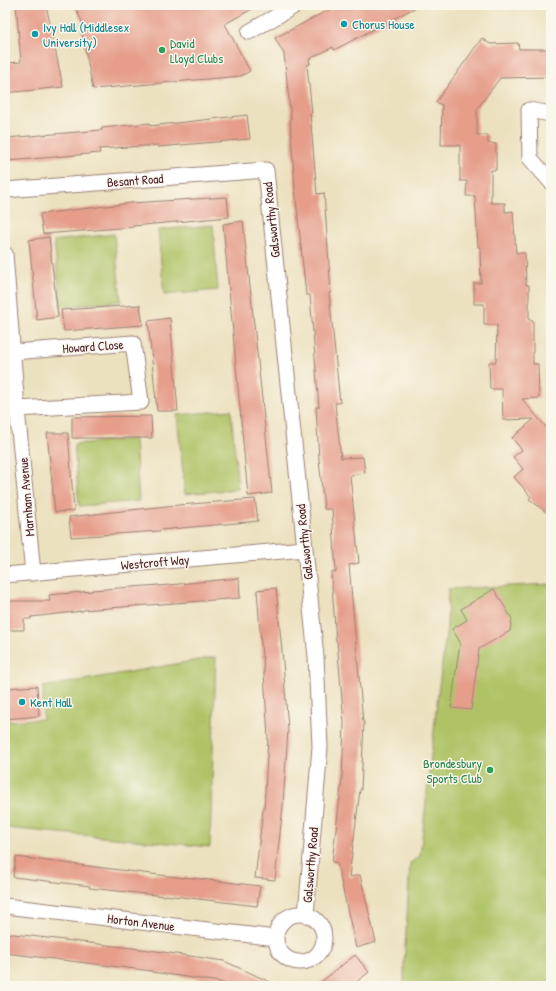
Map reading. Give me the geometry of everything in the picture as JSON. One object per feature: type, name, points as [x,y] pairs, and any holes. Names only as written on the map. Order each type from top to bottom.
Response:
[{"type":"street","points":[[249,32],[296,5]]},
{"type":"street","points":[[551,114],[529,110],[530,158],[551,182]]},
{"type":"street","name":"Besant Road","points":[[5,190],[266,170]]},
{"type":"street","name":"Galsworthy Road","points":[[266,170],[316,657],[320,746],[306,915]]},
{"type":"street","name":"Marnham Avenue","points":[[5,254],[17,409],[33,573]]},
{"type":"street","name":"Howard Close","points":[[13,352],[132,343],[141,402],[17,409]]},
{"type":"street","name":"Westcroft Way","points":[[5,575],[305,549]]},
{"type":"street","name":"Horton Avenue","points":[[5,906],[276,938]]},
{"type":"street","name":"Galsworthy Road","points":[[298,914],[313,918],[323,931],[324,939],[318,954],[312,959],[304,962],[296,962],[288,959],[282,954],[278,947],[276,938],[280,925],[291,916],[298,914]]},
{"type":"green space","points":[[213,225],[218,290],[164,295],[158,230]]},
{"type":"green space","points":[[114,234],[121,301],[61,307],[54,241]]},
{"type":"green space","points":[[231,410],[238,489],[185,494],[177,415]]},
{"type":"green space","points":[[135,439],[139,501],[79,506],[74,444]]},
{"type":"green space","name":"Brondesbury Sports Club","points":[[551,584],[551,986],[404,986],[410,863],[420,856],[438,693],[447,627],[448,589]]},
{"type":"green space","points":[[216,657],[210,847],[5,828],[5,721],[43,719],[43,687]]},
{"type":"building","name":"Ivy Hall (Middlesex University)","points":[[16,5],[46,5],[63,87],[5,93],[5,63],[21,62]]},
{"type":"building","name":"David Lloyd Clubs","points":[[74,5],[259,5],[225,24],[250,71],[241,76],[93,89],[81,28],[84,26]]},
{"type":"building","points":[[338,5],[420,5],[334,50],[333,47],[309,59],[310,64],[307,65],[312,113],[310,113],[317,194],[324,193],[331,293],[329,293],[340,403],[335,403],[341,458],[363,457],[365,473],[350,475],[359,563],[349,565],[364,722],[361,790],[349,877],[360,875],[376,942],[356,948],[337,863],[332,862],[342,780],[344,723],[331,572],[336,572],[332,509],[324,509],[319,459],[316,407],[319,407],[310,295],[306,295],[295,189],[291,119],[284,54],[275,38]]},
{"type":"building","points":[[482,38],[490,44],[518,43],[519,49],[551,49],[551,77],[500,78],[477,109],[477,135],[488,135],[488,143],[496,144],[496,170],[491,170],[491,203],[505,203],[505,212],[513,211],[516,253],[525,253],[526,285],[529,285],[529,320],[533,320],[533,364],[538,364],[539,398],[522,399],[551,433],[551,516],[529,499],[531,497],[514,477],[523,469],[513,457],[522,450],[512,438],[534,419],[503,420],[502,389],[490,389],[489,362],[496,362],[497,325],[484,325],[484,304],[474,304],[474,283],[481,283],[480,247],[478,247],[475,196],[466,196],[467,181],[460,181],[460,145],[441,145],[442,105],[436,102]]},
{"type":"building","points":[[247,115],[250,139],[158,147],[158,145],[99,149],[100,153],[8,161],[6,138],[102,130],[102,128],[150,123],[150,126]]},
{"type":"building","points":[[227,197],[229,217],[133,227],[43,234],[40,214],[131,203]]},
{"type":"building","points":[[243,221],[272,493],[248,496],[223,224]]},
{"type":"building","points":[[49,237],[58,317],[37,320],[29,240]]},
{"type":"building","points":[[140,305],[143,325],[64,331],[61,310]]},
{"type":"building","points":[[170,318],[178,411],[157,411],[148,321]]},
{"type":"building","points":[[151,416],[152,438],[72,438],[72,417]]},
{"type":"building","points":[[47,433],[68,433],[74,511],[55,512]]},
{"type":"building","points":[[255,499],[258,521],[160,531],[71,537],[69,517],[166,506]]},
{"type":"building","points":[[239,578],[240,598],[83,610],[31,617],[31,619],[24,619],[24,630],[8,630],[8,620],[5,620],[5,601],[50,601],[49,595]]},
{"type":"building","points":[[276,588],[288,730],[283,805],[275,880],[255,878],[264,810],[268,738],[257,590]]},
{"type":"building","points":[[494,589],[512,619],[510,631],[479,649],[471,710],[451,708],[460,642],[452,629],[467,620],[461,609]]},
{"type":"building","name":"Kent Hall","points":[[37,686],[39,716],[5,719],[5,688]]},
{"type":"building","points":[[16,857],[260,886],[257,906],[89,888],[90,886],[13,877]]},
{"type":"building","points":[[5,933],[149,950],[224,961],[279,986],[230,986],[220,982],[152,971],[5,953]]},
{"type":"building","points":[[355,955],[369,972],[351,986],[316,986]]},
{"type":"place","name":"Chorus House","points":[[344,24]]},
{"type":"place","name":"Ivy Hall (Middlesex University)","points":[[35,34]]},
{"type":"place","name":"David Lloyd Clubs","points":[[162,50]]},
{"type":"place","name":"Kent Hall","points":[[22,702]]},
{"type":"place","name":"Brondesbury Sports Club","points":[[490,770]]}]
